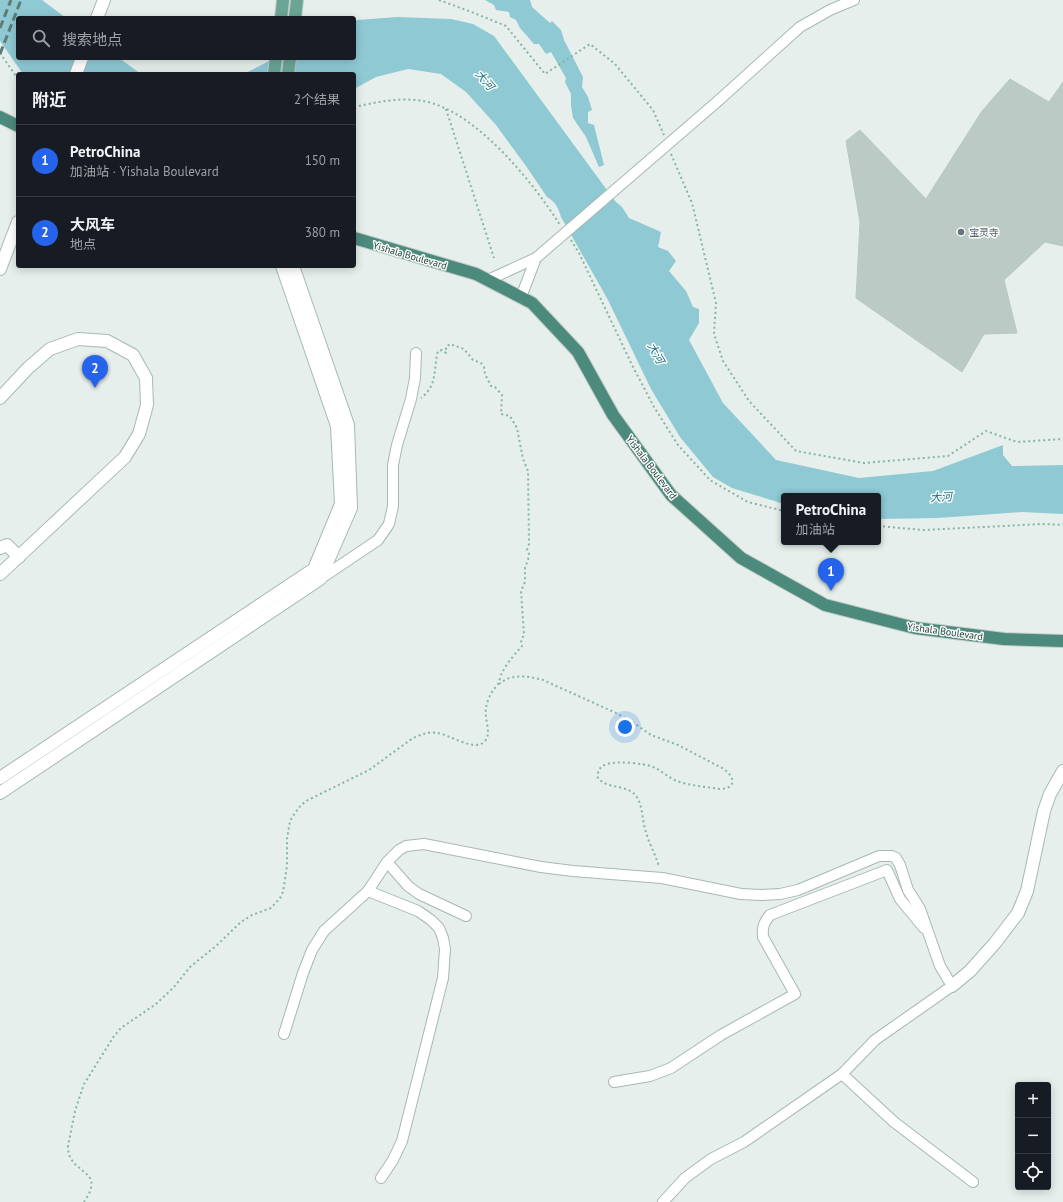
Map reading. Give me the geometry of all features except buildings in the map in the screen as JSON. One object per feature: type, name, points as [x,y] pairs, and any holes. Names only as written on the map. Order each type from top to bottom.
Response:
[{"type":"highway","points":[[0,117],[16,125]]},
{"type":"highway","name":"Yishala Boulevard","points":[[356,239],[476,274],[532,303],[578,352],[613,415],[671,495],[741,558],[826,605],[915,628],[1004,639],[1063,641]]},
{"type":"main road","points":[[281,16],[283,0]]},
{"type":"main road","points":[[294,16],[297,0]]},
{"type":"main road","points":[[274,72],[276,60]]},
{"type":"main road","points":[[288,72],[290,60]]},
{"type":"street","points":[[98,16],[104,0]]},
{"type":"street","points":[[488,280],[536,258],[718,101],[800,27],[830,10],[854,0]]},
{"type":"street","points":[[77,72],[81,60]]},
{"type":"street","points":[[0,269],[16,227]]},
{"type":"street","points":[[521,297],[536,258]]},
{"type":"street","points":[[0,778],[314,570],[341,504],[337,426],[283,268]]},
{"type":"street","points":[[294,268],[348,425],[351,508],[320,579]]},
{"type":"street","points":[[0,398],[28,368],[50,349],[78,339],[106,341],[133,355],[146,378],[147,405],[139,434],[126,457],[0,574]]},
{"type":"street","points":[[0,793],[378,540],[389,524],[393,506],[393,466],[397,445],[411,399],[415,378],[416,353]]},
{"type":"street","points":[[0,548],[6,545],[19,557]]},
{"type":"street","points":[[663,1202],[685,1178],[711,1159],[744,1142],[842,1074],[875,1040],[952,986],[970,971],[995,943],[1018,913],[1024,902],[1044,811],[1050,794],[1063,770]]},
{"type":"street","points":[[284,1034],[302,973],[312,950],[324,931],[368,891],[388,862],[399,850],[406,846],[424,844],[541,867],[662,878],[741,894],[761,895],[780,894],[798,890],[880,856],[892,856],[896,858],[900,865],[908,890],[920,909],[940,966],[952,986]]},
{"type":"street","points":[[388,862],[408,886],[419,894],[466,916]]},
{"type":"street","points":[[614,1082],[650,1076],[671,1068],[721,1035],[795,994],[763,937],[762,928],[765,921],[770,915],[780,910],[887,870],[900,899],[929,934]]},
{"type":"street","points":[[368,891],[418,911],[432,920],[443,938],[445,949],[443,978],[402,1140],[393,1160],[381,1178]]},
{"type":"street","points":[[842,1074],[894,1122],[973,1182]]},
{"type":"path","points":[[438,0],[506,26],[545,74],[590,44],[615,64],[653,110],[665,139]]},
{"type":"path","points":[[0,53],[16,76]]},
{"type":"path","points":[[356,107],[388,100],[423,101],[446,108],[480,130],[519,170],[552,211],[563,229]]},
{"type":"path","points":[[446,108],[494,258]]},
{"type":"path","points":[[671,153],[692,203],[716,302],[714,334],[723,361],[749,401],[796,451],[864,463],[948,456],[986,430],[1017,442],[1063,439]]},
{"type":"path","points":[[567,235],[579,253],[654,407],[678,445],[710,480],[748,502],[781,510]]},
{"type":"path","points":[[411,399],[416,401],[427,394],[434,380],[438,351],[442,350],[446,353],[448,345],[452,344],[464,349],[473,360],[481,363],[491,386],[495,387],[502,395],[501,414],[510,416],[517,428],[529,478],[528,496],[530,544],[526,550],[528,560],[525,568],[525,582],[521,591],[524,635],[522,646],[502,673],[498,685]]},
{"type":"path","points":[[881,526],[922,530],[1042,524],[1063,525]]},
{"type":"path","points":[[84,1202],[92,1187],[92,1183],[88,1175],[69,1158],[67,1153],[70,1136],[75,1111],[84,1084],[114,1036],[121,1028],[156,1004],[174,987],[190,967],[216,946],[241,922],[252,915],[271,908],[276,904],[283,892],[287,866],[288,830],[290,821],[301,805],[308,800],[369,770],[413,738],[428,733],[443,734],[469,744],[482,744],[486,741],[488,736],[485,717],[486,709],[493,690],[504,680],[510,677],[520,676],[543,680],[616,713],[631,721],[651,735],[678,745],[728,772],[731,777],[732,784],[726,789],[720,789],[679,782],[651,766],[614,763],[602,766],[599,770],[597,774],[601,782],[607,785],[626,789],[633,793],[639,800],[646,833],[656,856],[662,878]]},
{"type":"water","points":[[0,0],[42,0],[63,16],[16,16],[16,60],[122,60],[138,72],[22,72],[0,41]]},
{"type":"water","points":[[485,0],[530,0],[532,7],[550,23],[552,21],[561,30],[564,40],[583,77],[582,87],[588,97],[592,110],[588,112],[588,123],[594,125],[604,165],[599,167],[586,137],[573,118],[571,94],[565,82],[566,78],[551,52],[546,54],[539,44],[534,44],[520,28],[516,20],[510,17],[509,12],[496,10],[494,5]]},
{"type":"water","name":"大河","points":[[397,17],[451,19],[473,24],[494,36],[629,218],[661,232],[658,247],[668,251],[676,261],[669,271],[686,291],[693,307],[699,309],[699,323],[689,340],[723,403],[776,460],[859,478],[933,471],[1003,445],[1003,455],[1012,466],[1063,465],[1063,514],[1022,512],[938,518],[881,519],[881,493],[781,493],[781,503],[732,488],[713,477],[680,437],[651,389],[608,300],[556,206],[547,197],[496,125],[466,92],[441,74],[408,69],[376,77],[356,88],[356,72],[248,72],[271,60],[356,60],[357,20]]},
{"type":"railway","points":[[0,28],[11,0]]},
{"type":"railway","points":[[0,54],[21,0]]},
{"type":"place","name":"宝灵寺","points":[[961,232]]},
{"type":"place","name":"大风车","points":[[95,388]]},
{"type":"place","name":"PetroChina","points":[[831,591]]}]
